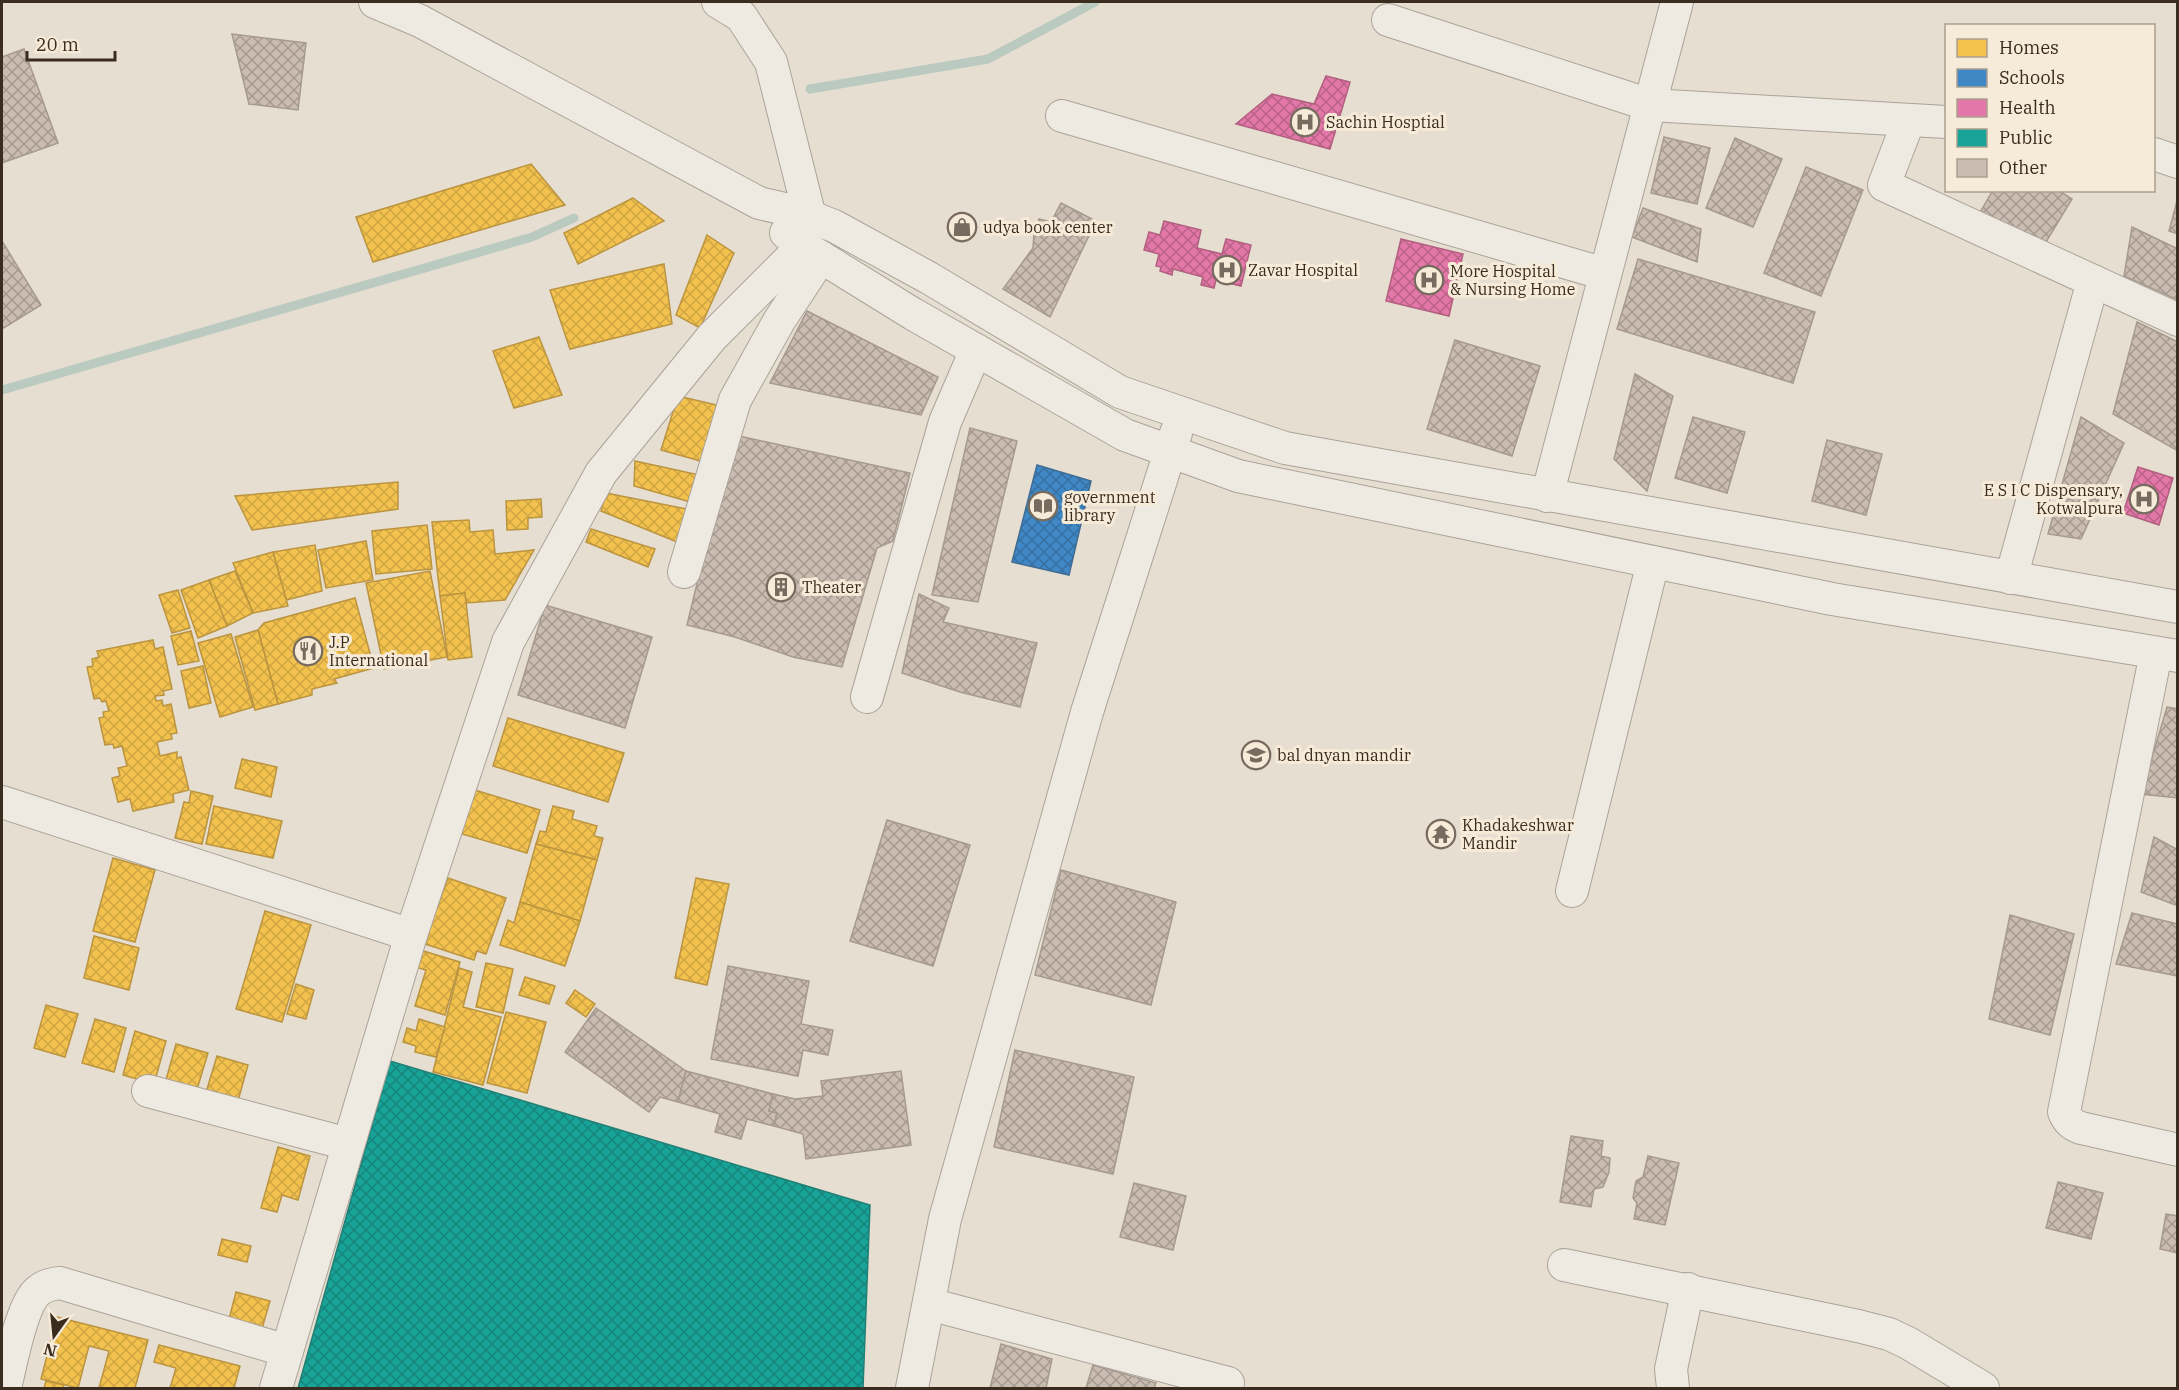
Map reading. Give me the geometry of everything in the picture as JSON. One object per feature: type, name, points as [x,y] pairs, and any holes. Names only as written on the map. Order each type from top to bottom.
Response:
[{"type":"street","points":[[375,2],[420,21],[759,203],[976,350],[1125,435],[1238,476],[1832,599],[2167,654],[2064,1112],[2073,1125],[2178,1150]]},
{"type":"street","points":[[684,572],[735,400],[779,321],[811,240],[771,62],[741,16],[718,2]]},
{"type":"street","points":[[1547,496],[1677,2]]},
{"type":"street","points":[[1388,20],[1650,105],[1945,122]]},
{"type":"street","points":[[1062,116],[1605,274]]},
{"type":"street","points":[[1909,120],[1884,185],[2178,320]]},
{"type":"street","points":[[2155,154],[2178,162]]},
{"type":"street","points":[[276,1389],[411,935],[508,642],[601,473],[712,337],[811,240],[834,226],[929,278],[1120,392],[1285,448],[2178,607]]},
{"type":"street","points":[[2011,578],[2093,281]]},
{"type":"street","points":[[867,697],[945,422],[976,350]]},
{"type":"street","points":[[912,1389],[945,1220],[1086,712],[1182,413]]},
{"type":"street","points":[[1572,891],[1653,562]]},
{"type":"street","points":[[2,802],[411,935]]},
{"type":"street","points":[[148,1092],[348,1144]]},
{"type":"street","points":[[1564,1265],[1688,1289],[1889,1334],[1908,1343],[1983,1389]]},
{"type":"street","points":[[5,1389],[27,1304],[37,1291],[48,1285],[60,1284],[287,1351]]},
{"type":"street","points":[[1673,1389],[1671,1368],[1688,1289]]},
{"type":"street","points":[[928,1304],[1228,1383]]},
{"type":"building: Homes","points":[[531,164],[565,205],[373,262],[356,217]]},
{"type":"building: Homes","points":[[633,198],[664,221],[578,264],[564,233]]},
{"type":"building: Homes","points":[[707,235],[734,253],[700,328],[676,315]]},
{"type":"building: Homes","points":[[664,264],[672,324],[570,349],[550,290]]},
{"type":"building: Homes","points":[[539,337],[562,395],[514,408],[493,351]]},
{"type":"building: Homes","points":[[678,396],[721,406],[704,462],[661,450]]},
{"type":"building: Homes","points":[[635,461],[704,476],[694,503],[634,486]]},
{"type":"building: Homes","points":[[398,482],[398,509],[252,530],[235,496]]},
{"type":"building: Homes","points":[[606,493],[687,509],[677,542],[601,511]]},
{"type":"building: Homes","points":[[541,499],[542,517],[528,518],[528,529],[507,530],[506,501]]},
{"type":"building: Homes","points":[[469,520],[470,532],[493,530],[495,554],[534,550],[505,600],[466,603],[465,593],[440,596],[432,522]]},
{"type":"building: Homes","points":[[427,525],[432,569],[376,574],[372,531]]},
{"type":"building: Homes","points":[[591,529],[655,549],[648,567],[586,542]]},
{"type":"building: Homes","points":[[366,541],[373,580],[326,588],[318,550]]},
{"type":"building: Homes","points":[[315,545],[322,591],[286,600],[273,552]]},
{"type":"building: Homes","points":[[273,552],[288,606],[253,613],[233,563]]},
{"type":"building: Homes","points":[[235,571],[253,613],[227,626],[209,580]]},
{"type":"building: Homes","points":[[430,571],[447,657],[384,669],[366,583]]},
{"type":"building: Homes","points":[[209,580],[227,626],[198,638],[181,590]]},
{"type":"building: Homes","points":[[178,590],[190,628],[172,633],[159,595]]},
{"type":"building: Homes","points":[[465,593],[472,657],[448,660],[440,596]]},
{"type":"building: Homes","points":[[355,598],[374,668],[334,679],[337,683],[312,689],[312,695],[278,704],[258,630],[264,623]]},
{"type":"building: Homes","points":[[258,630],[278,704],[255,710],[235,637]]},
{"type":"building: Homes","points":[[191,631],[199,661],[178,665],[171,636]]},
{"type":"building: Homes","points":[[231,634],[253,707],[220,717],[198,643]]},
{"type":"building: Homes","points":[[153,640],[155,649],[163,647],[172,689],[163,691],[164,695],[155,696],[156,701],[162,700],[163,706],[171,704],[177,733],[171,734],[172,739],[157,742],[160,756],[177,752],[177,758],[181,757],[189,790],[173,794],[174,802],[133,811],[130,799],[118,802],[112,778],[120,776],[118,768],[127,766],[122,746],[114,748],[113,744],[105,745],[99,718],[104,717],[103,712],[109,711],[106,701],[102,702],[100,698],[94,699],[87,667],[93,666],[92,659],[99,657],[97,651]]},
{"type":"building: Homes","points":[[203,666],[211,703],[189,708],[181,671]]},
{"type":"building: Homes","points":[[508,718],[624,753],[608,802],[493,766]]},
{"type":"building: Homes","points":[[242,759],[277,767],[271,797],[235,788]]},
{"type":"building: Homes","points":[[465,787],[540,810],[527,853],[452,831]]},
{"type":"building: Homes","points":[[191,791],[213,796],[202,844],[175,838],[184,802],[189,803]]},
{"type":"building: Homes","points":[[214,806],[282,821],[273,858],[206,844]]},
{"type":"building: Homes","points":[[553,806],[574,811],[572,819],[597,826],[594,836],[603,838],[597,860],[536,844],[540,831],[546,832]]},
{"type":"building: Homes","points":[[536,844],[597,860],[580,921],[520,902]]},
{"type":"building: Homes","points":[[113,858],[155,870],[135,942],[93,931]]},
{"type":"building: Homes","points":[[448,878],[506,898],[486,954],[477,951],[474,960],[425,944],[429,933],[419,930],[429,905],[437,908]]},
{"type":"building: Homes","points":[[696,878],[729,884],[707,985],[675,978]]},
{"type":"building: Homes","points":[[520,902],[580,921],[565,966],[500,945],[508,920],[514,923]]},
{"type":"building: Homes","points":[[265,911],[311,925],[282,1022],[236,1009]]},
{"type":"building: Homes","points":[[94,936],[139,948],[129,990],[84,978]]},
{"type":"building: Homes","points":[[420,950],[460,962],[445,1015],[415,1006],[426,970],[415,967]]},
{"type":"building: Homes","points":[[486,963],[513,969],[503,1013],[476,1007]]},
{"type":"building: Homes","points":[[459,968],[472,972],[463,1007],[501,1017],[483,1085],[433,1072]]},
{"type":"building: Homes","points":[[525,977],[555,986],[549,1004],[519,995]]},
{"type":"building: Homes","points":[[296,984],[314,990],[306,1019],[287,1014]]},
{"type":"building: Homes","points":[[575,990],[595,1004],[586,1017],[566,1003]]},
{"type":"building: Homes","points":[[46,1005],[78,1014],[65,1057],[34,1048]]},
{"type":"building: Homes","points":[[506,1012],[546,1022],[527,1093],[487,1083]]},
{"type":"building: Homes","points":[[95,1019],[126,1028],[114,1072],[82,1063]]},
{"type":"building: Homes","points":[[419,1019],[445,1027],[436,1057],[415,1052],[416,1046],[403,1042],[407,1028],[416,1031]]},
{"type":"building: Homes","points":[[135,1031],[166,1041],[154,1084],[123,1075]]},
{"type":"building: Homes","points":[[176,1044],[208,1053],[195,1096],[164,1087]]},
{"type":"building: Homes","points":[[217,1056],[248,1065],[236,1108],[204,1099]]},
{"type":"building: Homes","points":[[278,1147],[310,1156],[298,1200],[282,1195],[277,1212],[261,1208]]},
{"type":"building: Homes","points":[[222,1239],[251,1246],[247,1262],[218,1255]]},
{"type":"building: Homes","points":[[236,1292],[270,1301],[259,1339],[226,1331]]},
{"type":"building: Homes","points":[[57,1317],[148,1340],[135,1388],[99,1388],[109,1351],[89,1346],[78,1388],[41,1379]]},
{"type":"building: Homes","points":[[159,1345],[240,1366],[234,1388],[170,1388],[176,1368],[154,1362]]},
{"type":"building: Homes","points":[[46,1381],[64,1385],[63,1388],[44,1388]]},
{"type":"building: Schools","points":[[1037,465],[1091,481],[1069,575],[1012,562]]},
{"type":"building: Health","points":[[1326,76],[1350,82],[1330,149],[1236,124],[1272,94],[1314,104]]},
{"type":"building: Health","points":[[1164,221],[1201,230],[1197,248],[1222,254],[1226,239],[1251,245],[1241,286],[1216,280],[1214,288],[1201,285],[1203,277],[1173,269],[1172,275],[1160,271],[1161,267],[1156,266],[1159,254],[1144,250],[1149,232],[1160,235]]},
{"type":"building: Health","points":[[1401,239],[1463,254],[1449,316],[1386,301]]},
{"type":"building: Health","points":[[2138,467],[2173,478],[2159,525],[2123,513]]},
{"type":"building: Public","points":[[390,1061],[870,1205],[863,1388],[298,1388]]},
{"type":"building: Other","points":[[232,34],[306,43],[298,110],[249,104]]},
{"type":"building: Other","points":[[24,49],[58,143],[2,163],[2,57]]},
{"type":"building: Other","points":[[1664,137],[1710,148],[1697,204],[1651,193]]},
{"type":"building: Other","points":[[1735,138],[1782,159],[1753,227],[1706,208]]},
{"type":"building: Other","points":[[1806,167],[1863,190],[1821,296],[1764,273]]},
{"type":"building: Other","points":[[1992,192],[2061,192],[2072,199],[2040,252],[1978,216]]},
{"type":"building: Other","points":[[2178,197],[2178,234],[2169,231]]},
{"type":"building: Other","points":[[1061,203],[1096,221],[1050,317],[1003,289],[1033,248],[1034,234],[1039,219],[1051,222]]},
{"type":"building: Other","points":[[1643,208],[1701,229],[1697,262],[1632,237]]},
{"type":"building: Other","points":[[2132,227],[2178,249],[2178,300],[2124,276]]},
{"type":"building: Other","points":[[2,241],[41,305],[2,329]]},
{"type":"building: Other","points":[[1638,259],[1815,312],[1793,383],[1617,329]]},
{"type":"building: Other","points":[[807,311],[938,377],[921,415],[770,383]]},
{"type":"building: Other","points":[[2137,322],[2178,342],[2178,451],[2113,414]]},
{"type":"building: Other","points":[[1455,340],[1540,366],[1512,456],[1427,429]]},
{"type":"building: Other","points":[[1635,374],[1673,396],[1647,491],[1614,459]]},
{"type":"building: Other","points":[[1693,417],[1745,432],[1727,493],[1675,478]]},
{"type":"building: Other","points":[[2081,417],[2124,443],[2081,539],[2048,534]]},
{"type":"building: Other","points":[[970,428],[1017,441],[978,602],[932,595]]},
{"type":"building: Other","name":"Theater","points":[[739,436],[910,473],[893,541],[877,548],[842,667],[793,657],[735,637],[687,625],[724,472]]},
{"type":"building: Other","points":[[1827,440],[1882,454],[1866,515],[1812,501]]},
{"type":"building: Other","points":[[919,594],[949,608],[943,622],[1037,643],[1020,707],[960,692],[902,673]]},
{"type":"building: Other","points":[[545,605],[652,637],[625,728],[518,695]]},
{"type":"building: Other","points":[[2167,707],[2178,709],[2178,798],[2141,794]]},
{"type":"building: Other","points":[[887,820],[970,845],[933,966],[850,941]]},
{"type":"building: Other","points":[[2154,837],[2178,850],[2178,906],[2141,892]]},
{"type":"building: Other","points":[[1061,870],[1176,902],[1151,1005],[1035,975]]},
{"type":"building: Other","points":[[2132,913],[2178,924],[2178,976],[2116,964]]},
{"type":"building: Other","points":[[2010,915],[2074,934],[2050,1035],[1989,1019]]},
{"type":"building: Other","points":[[728,966],[809,981],[801,1024],[833,1030],[828,1055],[803,1050],[798,1076],[711,1059]]},
{"type":"building: Other","points":[[596,1008],[686,1071],[678,1102],[660,1097],[649,1112],[565,1052]]},
{"type":"building: Other","points":[[1015,1050],[1134,1077],[1113,1174],[994,1147]]},
{"type":"building: Other","points":[[686,1071],[773,1094],[769,1111],[777,1113],[774,1126],[747,1119],[741,1139],[715,1132],[720,1114],[678,1102]]},
{"type":"building: Other","points":[[901,1071],[911,1145],[806,1159],[803,1134],[774,1126],[777,1113],[769,1111],[773,1094],[795,1099],[823,1096],[821,1081]]},
{"type":"building: Other","points":[[1571,1136],[1603,1141],[1601,1156],[1610,1158],[1609,1172],[1603,1187],[1594,1189],[1591,1207],[1560,1202]]},
{"type":"building: Other","points":[[1648,1156],[1679,1163],[1665,1225],[1634,1219],[1637,1203],[1633,1198],[1636,1181],[1643,1177]]},
{"type":"building: Other","points":[[2058,1182],[2103,1193],[2091,1239],[2046,1228]]},
{"type":"building: Other","points":[[1134,1183],[1186,1196],[1173,1250],[1120,1237]]},
{"type":"building: Other","points":[[2166,1214],[2178,1216],[2178,1253],[2160,1249]]},
{"type":"building: Other","points":[[1001,1344],[1052,1359],[1046,1388],[990,1388]]},
{"type":"building: Other","points":[[1093,1365],[1156,1383],[1154,1388],[1086,1388]]},
{"type":"waterway","points":[[810,89],[988,59],[1095,2]]},
{"type":"waterway","points":[[2,390],[532,237],[574,218]]},
{"type":"place","name":"Sachin Hosptial","points":[[1305,122]]},
{"type":"place","name":"udya book center","points":[[962,227]]},
{"type":"place","name":"Zavar Hospital","points":[[1227,270]]},
{"type":"place","name":"More Hospital & Nursing Home","points":[[1429,280]]},
{"type":"place","name":"E S I C Dispensary, Kotwalpura","points":[[2144,499]]},
{"type":"place","name":"government library","points":[[1043,506]]},
{"type":"place","name":"Theater","points":[[781,587]]},
{"type":"place","name":"J.P International","points":[[308,651]]},
{"type":"place","name":"bal dnyan mandir","points":[[1256,755]]},
{"type":"place","name":"Khadakeshwar Mandir","points":[[1441,834]]}]
